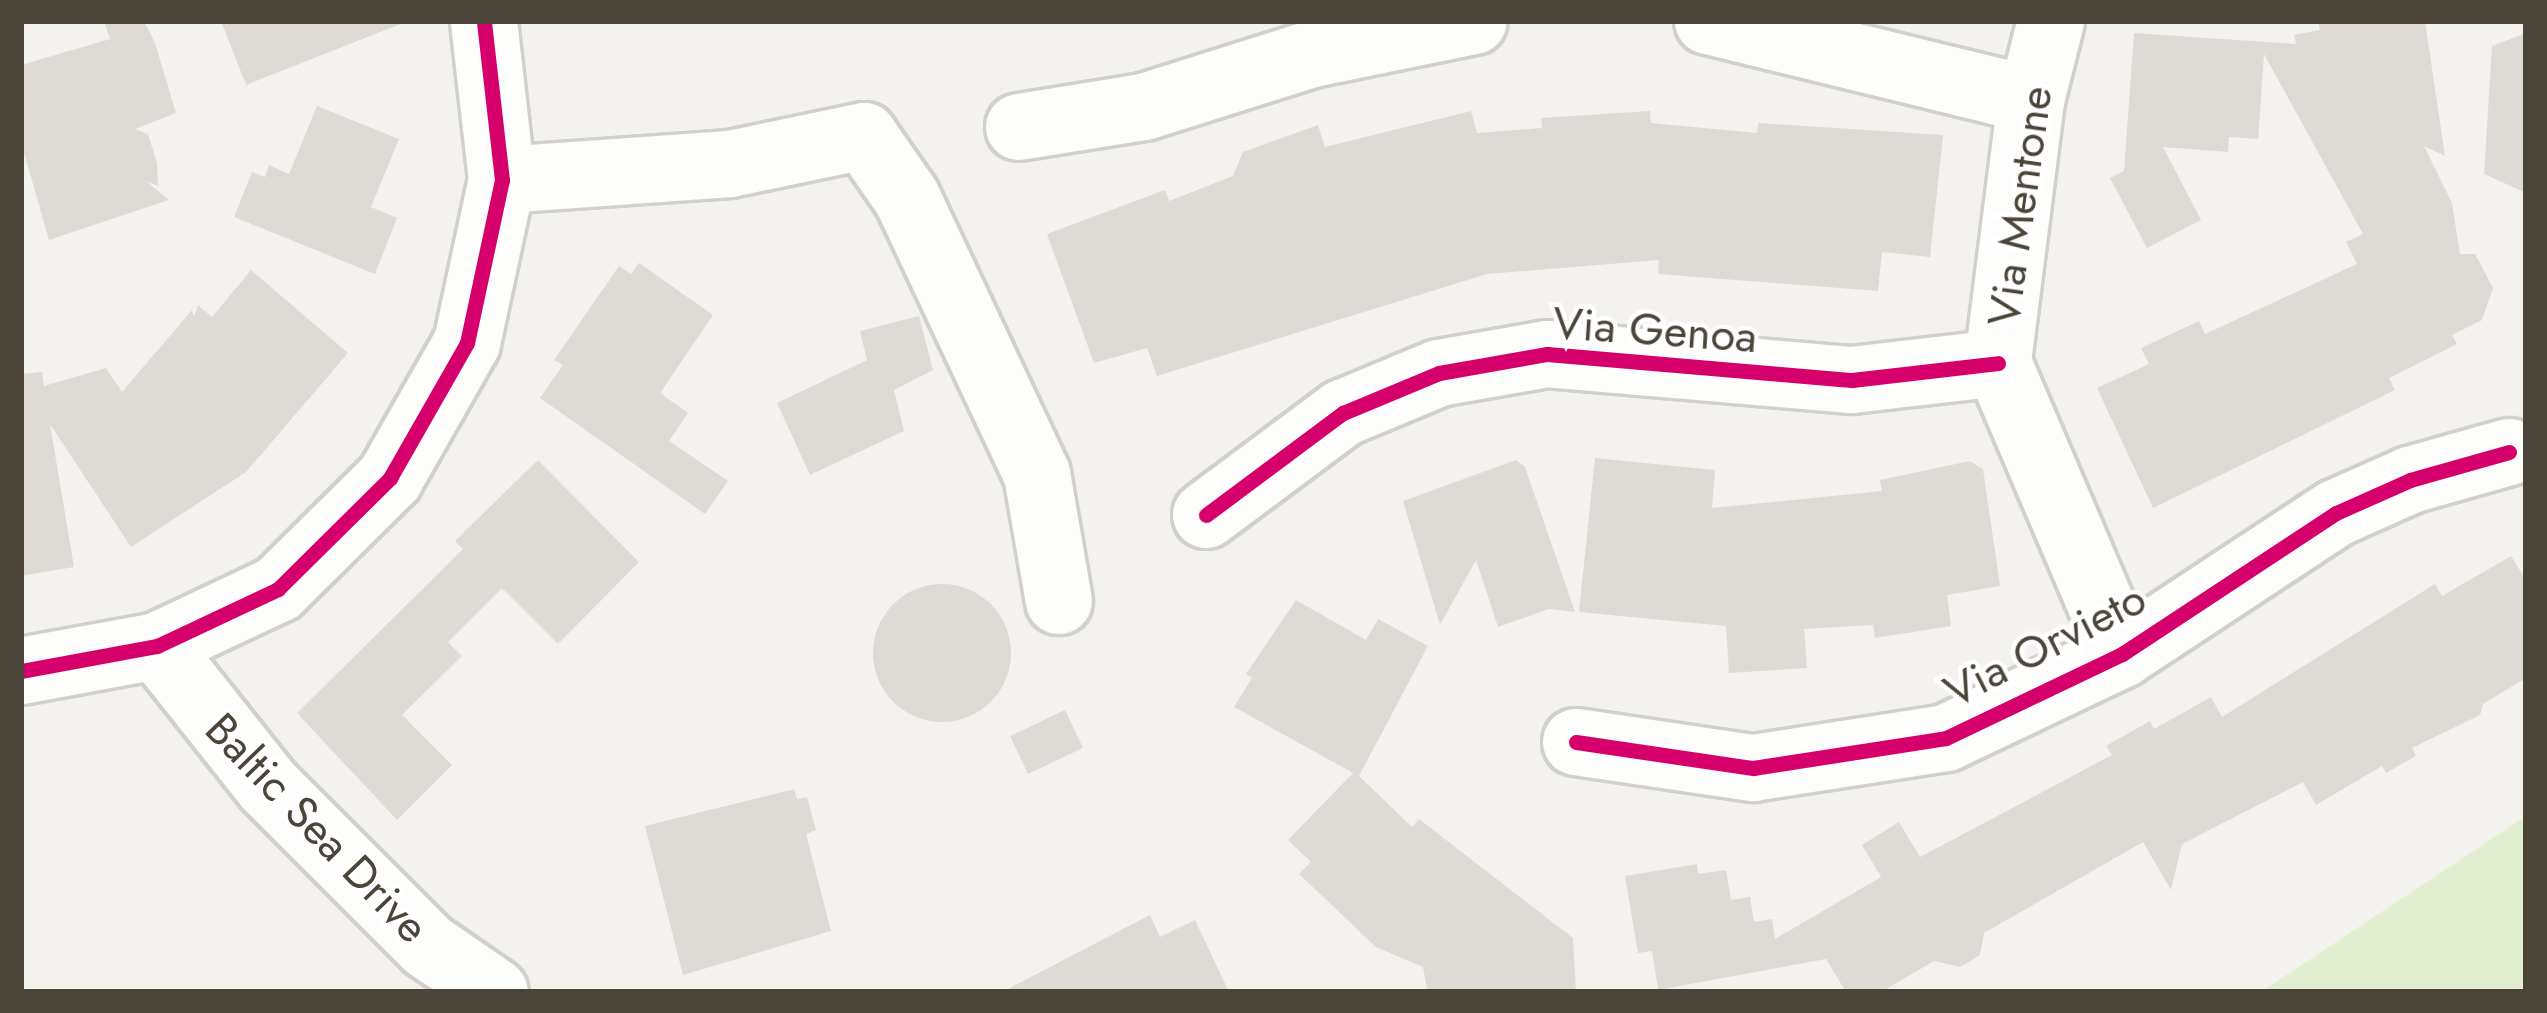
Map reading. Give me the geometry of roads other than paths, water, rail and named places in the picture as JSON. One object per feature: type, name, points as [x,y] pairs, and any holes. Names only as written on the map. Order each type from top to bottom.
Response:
[{"type":"street","points":[[21,670],[157,646],[278,589],[390,478],[467,343],[502,179],[484,21]]},
{"type":"street","points":[[1019,127],[1144,107],[1312,54],[1474,21]]},
{"type":"street","points":[[1708,21],[2031,100]]},
{"type":"street","name":"Via Mentone","points":[[2051,21],[2031,100],[1998,364],[2122,654]]},
{"type":"street","points":[[502,179],[730,164],[864,136],[907,198],[1037,474],[1058,601]]},
{"type":"street","name":"Via Genoa","points":[[1205,515],[1343,413],[1439,373],[1547,354],[1852,380],[1998,364]]},
{"type":"street","name":"Via Orvieto","points":[[1576,742],[1754,768],[1924,741],[2122,654],[2336,513],[2410,480],[2509,452]]},
{"type":"street","name":"Baltic Sea Drive","points":[[157,646],[268,786],[428,946],[495,992]]}]
